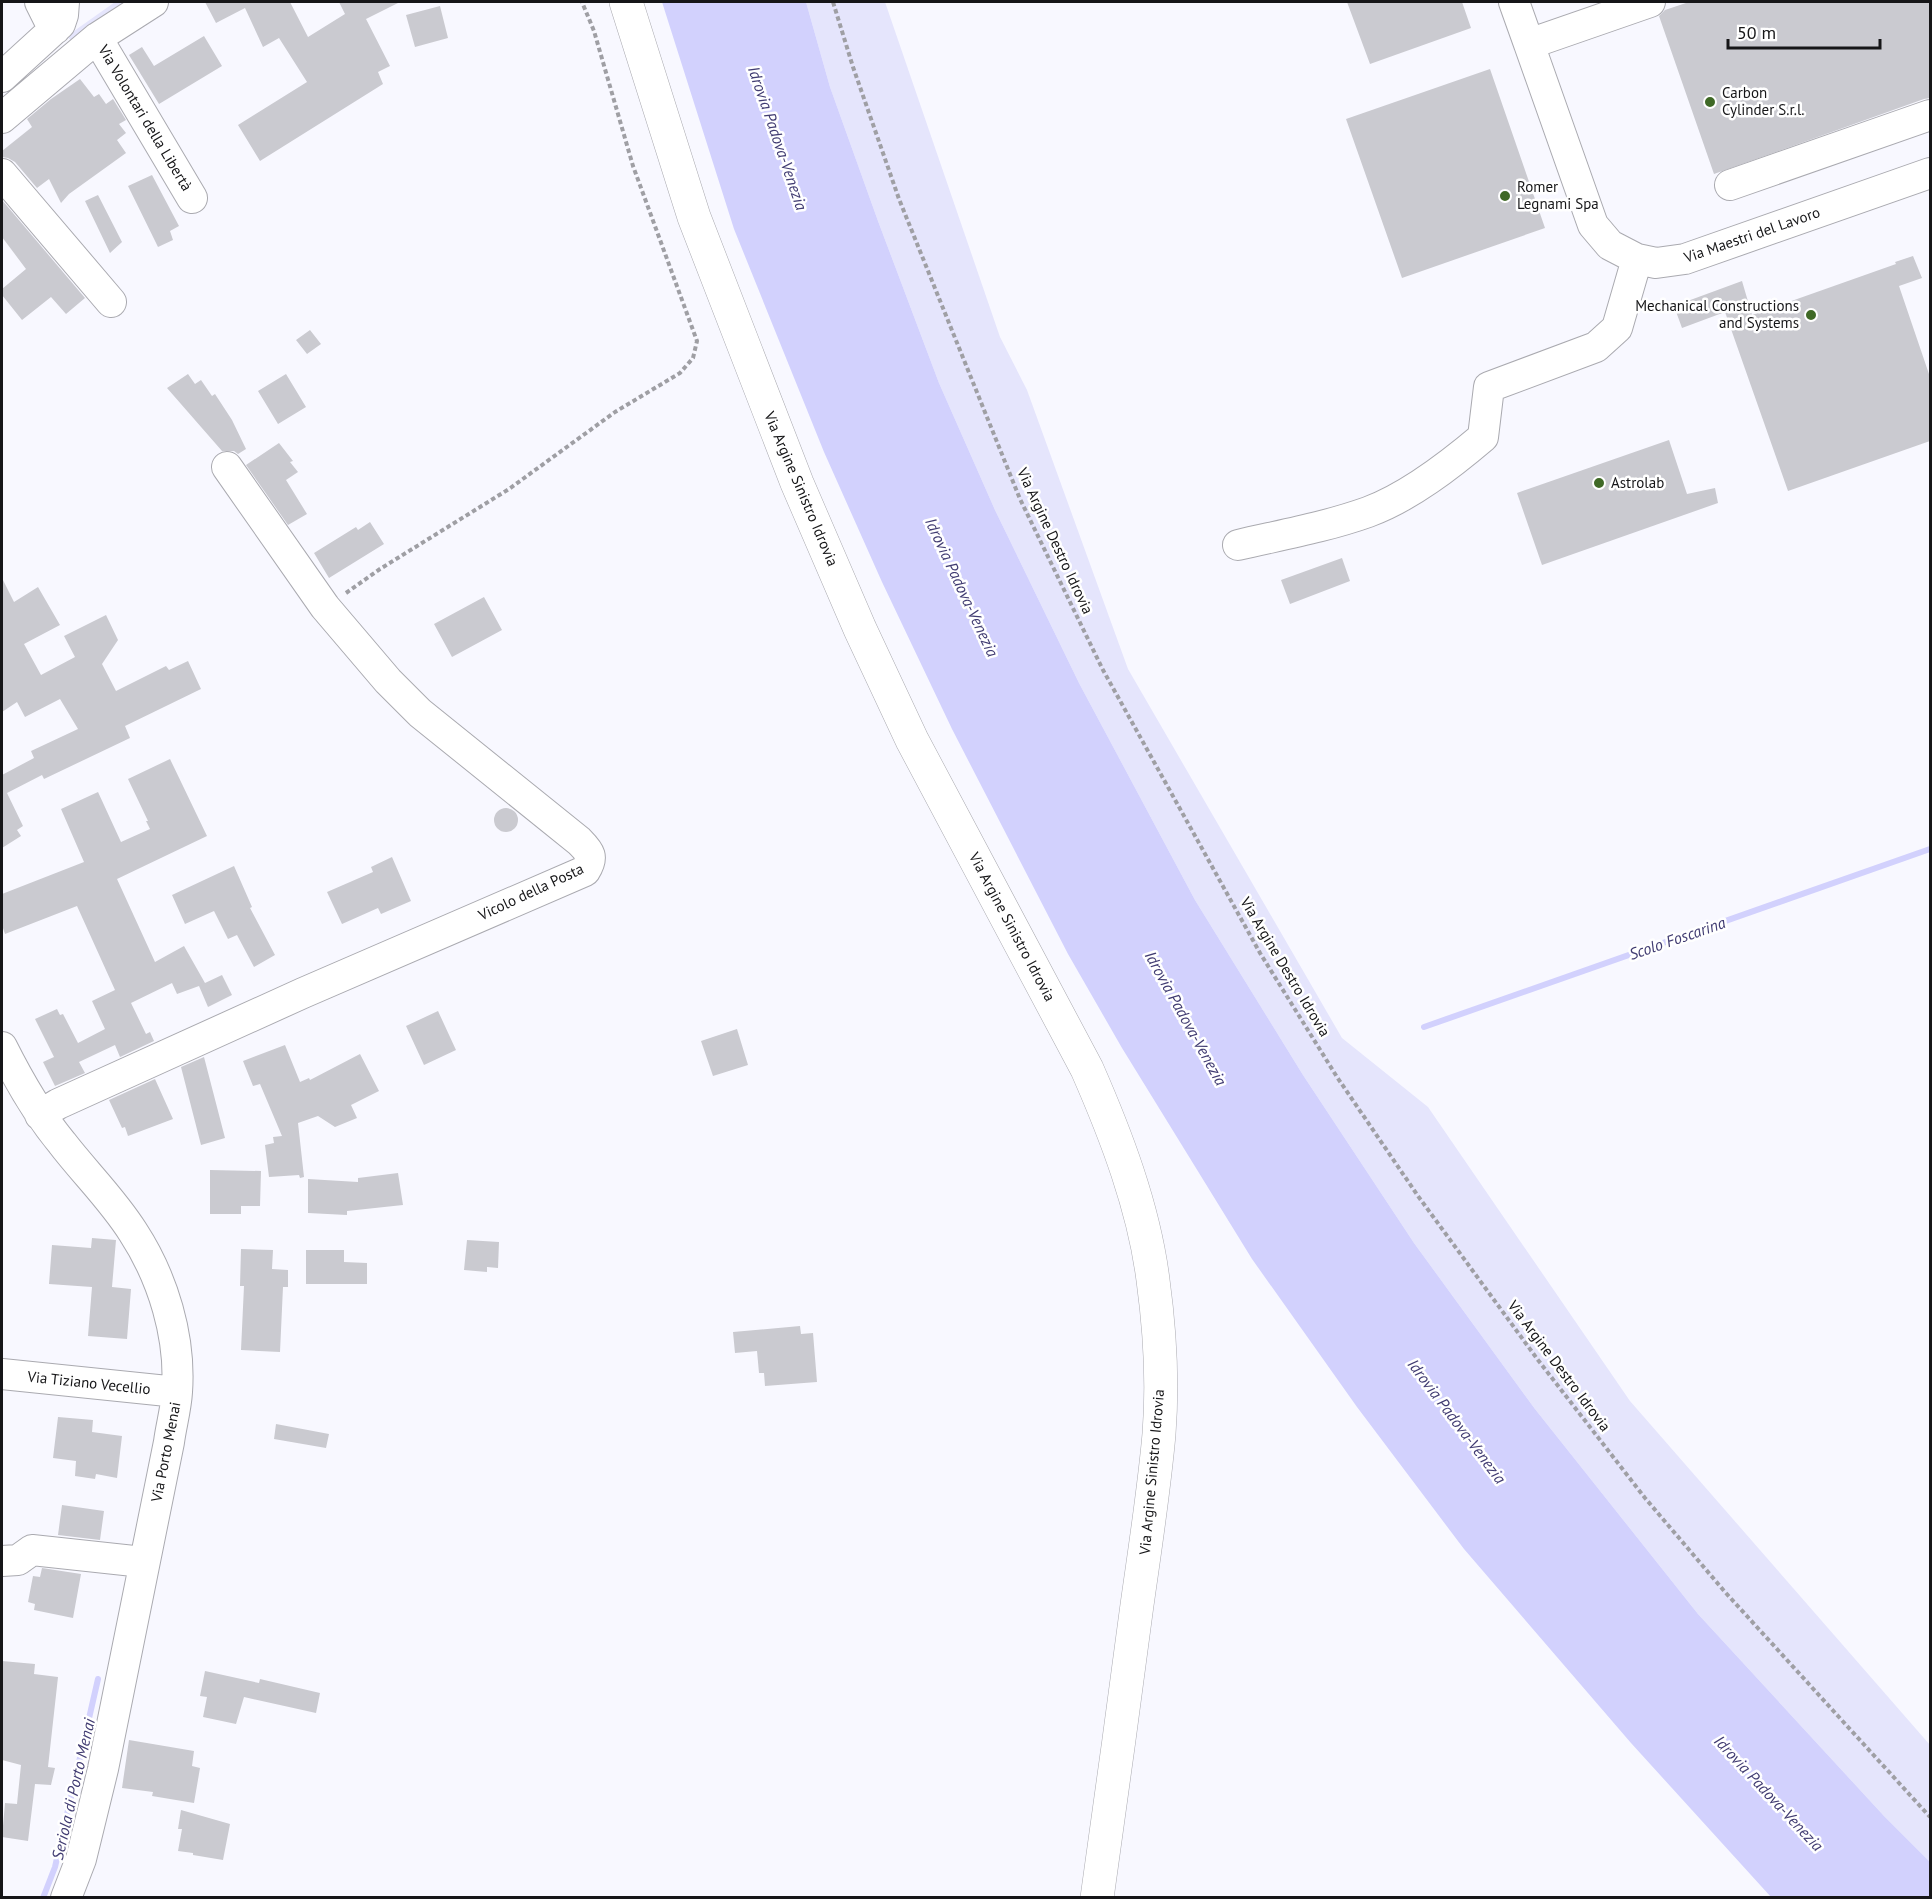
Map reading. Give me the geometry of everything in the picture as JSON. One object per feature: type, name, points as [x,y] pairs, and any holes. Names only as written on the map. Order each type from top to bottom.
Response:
[{"type":"main road","name":"Via Argine Sinistro Idrovia","points":[[626,2],[694,217],[797,483],[860,629],[912,740],[1087,1069],[1112,1130],[1143,1228],[1153,1277],[1157,1313],[1161,1376],[1159,1433],[1098,1898]]},
{"type":"street","name":"Via Volontari della Libertà","points":[[2,118],[97,38],[153,2]]},
{"type":"street","points":[[1238,545],[1369,512],[1443,471],[1484,437],[1489,387],[1596,347],[1617,328],[1637,259],[1610,245],[1593,225],[1514,2]]},
{"type":"street","points":[[1529,44],[1650,2]]},
{"type":"street","points":[[2,77],[62,7]]},
{"type":"street","name":"Via Volontari della Libertà","points":[[97,38],[192,198]]},
{"type":"street","points":[[1730,185],[1930,115]]},
{"type":"street","name":"Via Maestri del Lavoro","points":[[1637,259],[1656,263],[1685,259],[1930,173]]},
{"type":"street","points":[[2,174],[111,302]]},
{"type":"street","name":"Vicolo della Posta","points":[[40,1115],[303,993],[585,871],[590,863],[588,850],[579,841],[420,713],[388,681],[325,607],[227,467]]},
{"type":"street","name":"Via Porto Menai","points":[[2,1047],[40,1115],[123,1217],[150,1260],[163,1292],[172,1325],[176,1358],[177,1392],[103,1769],[81,1859],[66,1898]]},
{"type":"street","name":"Via Tiziano Vecellio","points":[[2,1374],[177,1392]]},
{"type":"street","points":[[2,1561],[18,1560],[32,1550],[143,1562]]},
{"type":"path","points":[[325,607],[380,569],[509,489],[615,412],[680,373],[693,358],[697,341],[633,166],[594,31],[582,2]]},
{"type":"path","name":"Via Argine Destro Idrovia","points":[[833,2],[899,200],[1020,499],[1103,670],[1260,953],[1337,1077],[1418,1196],[1545,1370],[1645,1498],[1725,1592],[1930,1817]]},
{"type":"shaded area","points":[[115,2],[128,2],[72,42],[67,36]]},
{"type":"shaded area","points":[[806,2],[885,2],[1000,337],[1027,390],[1128,669],[1342,1038],[1428,1107],[1630,1401],[1930,1745],[1930,1862],[1884,1816],[1698,1614],[1535,1409],[1414,1243],[1303,1075],[1195,900],[1079,683],[995,510],[939,383],[830,87]]},
{"type":"water","name":"Idrovia Padova-Venezia","points":[[662,2],[806,2],[830,87],[939,383],[995,510],[1079,683],[1195,900],[1303,1075],[1414,1243],[1535,1409],[1698,1614],[1884,1816],[1930,1862],[1930,1897],[1771,1897],[1631,1743],[1464,1549],[1357,1407],[1252,1259],[1122,1048],[1068,954],[952,729],[882,582],[824,452],[734,229]]},
{"type":"building","points":[[205,2],[290,2],[308,37],[345,14],[339,2],[400,2],[366,19],[390,66],[378,72],[383,84],[260,161],[238,125],[307,82],[279,38],[263,47],[245,8],[216,23]]},
{"type":"building","points":[[1347,2],[1462,2],[1471,28],[1370,64]]},
{"type":"building","points":[[1689,2],[1930,2],[1930,98],[1714,174],[1659,16],[1665,10]]},
{"type":"building","points":[[440,6],[448,38],[415,47],[406,15]]},
{"type":"building","points":[[204,36],[222,66],[159,104],[129,55],[142,47],[154,66]]},
{"type":"building","points":[[1490,69],[1545,228],[1402,278],[1346,119]]},
{"type":"building","points":[[80,79],[94,97],[99,94],[106,104],[113,99],[126,120],[119,124],[126,133],[117,140],[126,153],[69,194],[61,203],[49,179],[37,188],[15,162],[2,157],[2,151],[32,127],[27,119]]},
{"type":"building","points":[[152,175],[179,226],[170,231],[173,240],[158,247],[128,186]]},
{"type":"building","points":[[98,195],[122,242],[110,253],[85,201]]},
{"type":"building","points":[[2,200],[85,298],[66,314],[51,297],[22,320],[2,295],[2,289],[26,269],[2,237]]},
{"type":"building","points":[[1913,256],[1922,278],[1899,286],[1930,377],[1930,441],[1788,491],[1725,312],[1682,328],[1674,306],[1742,281],[1752,315]]},
{"type":"building","points":[[310,330],[321,344],[307,354],[296,340]]},
{"type":"building","points":[[188,374],[195,384],[201,380],[212,396],[215,394],[232,420],[246,449],[238,454],[234,451],[222,451],[167,388]]},
{"type":"building","points":[[286,374],[306,407],[278,424],[258,391]]},
{"type":"building","points":[[1669,440],[1687,494],[1715,488],[1718,503],[1542,565],[1517,493]]},
{"type":"building","points":[[279,443],[293,461],[290,462],[298,472],[286,480],[307,514],[288,525],[246,465]]},
{"type":"building","points":[[370,522],[384,544],[329,578],[314,553],[356,527],[358,530]]},
{"type":"building","points":[[1342,558],[1350,581],[1290,604],[1281,580]]},
{"type":"building","points":[[2,578],[14,602],[38,587],[60,625],[24,644],[41,675],[75,657],[64,636],[106,615],[118,640],[102,664],[116,691],[166,666],[169,670],[188,661],[201,689],[125,726],[130,738],[44,779],[42,775],[7,793],[23,826],[17,830],[21,836],[2,848],[2,775],[34,758],[31,751],[78,729],[60,699],[25,717],[17,702],[2,712]]},
{"type":"building","points":[[484,597],[502,630],[452,657],[434,624]]},
{"type":"building","points":[[170,759],[207,836],[117,879],[155,962],[184,946],[205,983],[222,975],[232,995],[208,1007],[199,986],[177,994],[172,983],[131,1003],[146,1034],[150,1032],[154,1041],[120,1057],[115,1045],[79,1062],[85,1073],[55,1086],[43,1062],[54,1057],[35,1019],[57,1009],[60,1015],[63,1014],[78,1043],[105,1029],[92,1001],[115,990],[77,906],[5,934],[2,925],[2,894],[84,862],[61,809],[98,792],[121,842],[150,829],[128,779]]},
{"type":"building","points":[[506,808],[511,809],[517,815],[517,825],[511,831],[506,832],[501,831],[495,825],[494,820],[495,815],[501,809]]},
{"type":"building","points":[[392,857],[411,901],[381,914],[378,908],[342,924],[327,892],[373,872],[371,867]]},
{"type":"building","points":[[234,866],[252,907],[250,908],[275,955],[254,967],[237,935],[228,939],[214,911],[185,924],[172,895]]},
{"type":"building","points":[[438,1011],[456,1050],[424,1065],[406,1026]]},
{"type":"building","points":[[737,1029],[748,1065],[713,1076],[701,1041]]},
{"type":"building","points":[[285,1045],[300,1082],[309,1078],[310,1080],[360,1054],[379,1091],[351,1105],[357,1118],[335,1127],[318,1116],[298,1123],[304,1177],[300,1178],[299,1175],[269,1177],[265,1145],[274,1143],[273,1137],[282,1136],[260,1084],[253,1086],[243,1061]]},
{"type":"building","points":[[204,1057],[225,1138],[201,1145],[181,1067]]},
{"type":"building","points":[[155,1079],[173,1119],[128,1136],[109,1100]]},
{"type":"building","points":[[210,1170],[261,1171],[260,1206],[241,1206],[241,1214],[210,1214]]},
{"type":"building","points":[[398,1173],[403,1205],[347,1211],[347,1215],[308,1213],[308,1179],[358,1182],[358,1178]]},
{"type":"building","points":[[92,1238],[116,1240],[112,1287],[131,1289],[127,1339],[88,1336],[92,1287],[49,1284],[52,1245],[91,1248]]},
{"type":"building","points":[[467,1240],[499,1242],[498,1268],[487,1267],[487,1272],[464,1270]]},
{"type":"building","points":[[241,1249],[273,1250],[272,1269],[288,1270],[288,1287],[283,1287],[280,1352],[241,1350],[244,1286],[240,1286]]},
{"type":"building","points":[[306,1250],[344,1250],[344,1262],[367,1263],[367,1284],[306,1284]]},
{"type":"building","points":[[800,1326],[801,1334],[813,1333],[817,1382],[765,1386],[764,1373],[759,1373],[757,1351],[735,1353],[733,1332]]},
{"type":"building","points":[[58,1417],[93,1420],[92,1432],[122,1436],[117,1478],[96,1474],[95,1479],[75,1476],[76,1461],[53,1458]]},
{"type":"building","points":[[276,1424],[329,1434],[326,1448],[274,1439]]},
{"type":"building","points":[[62,1505],[104,1511],[100,1540],[58,1535]]},
{"type":"building","points":[[42,1568],[81,1574],[73,1618],[34,1610],[35,1604],[28,1602],[33,1576],[40,1577]]},
{"type":"building","points":[[2,1661],[35,1664],[34,1674],[58,1677],[48,1767],[55,1768],[51,1785],[35,1784],[28,1841],[2,1837],[5,1803],[17,1804],[21,1765],[2,1760]]},
{"type":"building","points":[[205,1671],[259,1683],[260,1679],[320,1693],[316,1713],[244,1697],[236,1724],[203,1717],[207,1697],[200,1696]]},
{"type":"building","points":[[129,1740],[194,1751],[192,1766],[200,1768],[194,1803],[152,1796],[153,1792],[122,1788]]},
{"type":"building","points":[[181,1810],[230,1824],[223,1860],[178,1851],[182,1829],[178,1829]]},
{"type":"waterway","name":"Scolo Foscarina","points":[[1424,1027],[1930,849]]},
{"type":"waterway","name":"Seriola di Porto Menai","points":[[43,1898],[55,1867],[98,1679]]},
{"type":"place","name":"Carbon Cylinder S.r.l.","points":[[1710,102]]},
{"type":"place","name":"Romer Legnami Spa","points":[[1505,196]]},
{"type":"place","name":"Mechanical Constructions and Systems","points":[[1811,315]]},
{"type":"place","name":"Astrolab","points":[[1599,483]]}]
